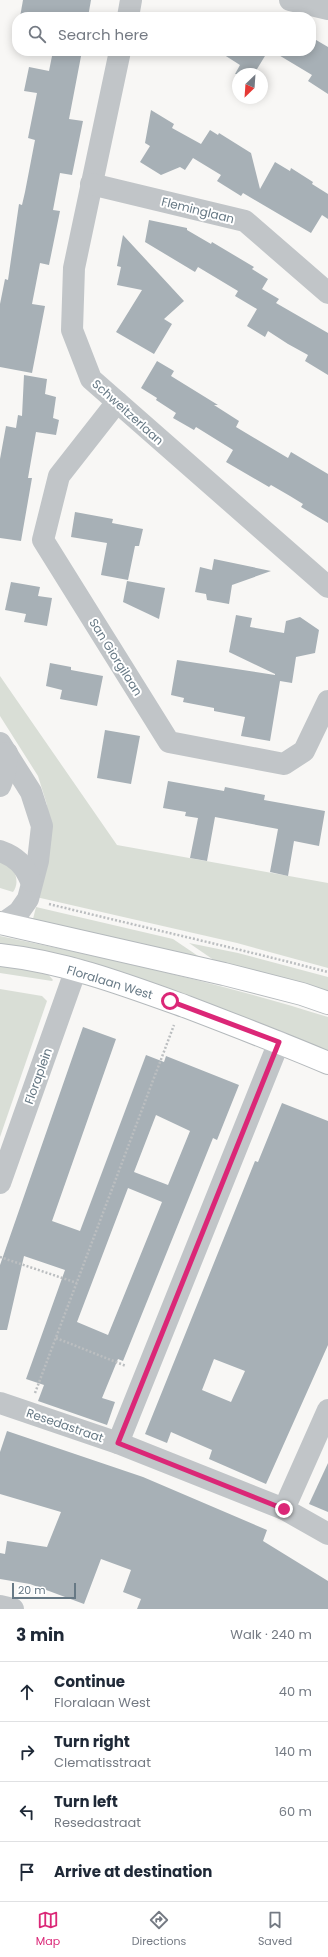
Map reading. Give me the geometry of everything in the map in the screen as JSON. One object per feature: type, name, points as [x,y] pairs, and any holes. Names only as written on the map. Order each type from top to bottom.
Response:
[{"type":"main road","points":[[1,924],[224,974],[302,994],[328,1003]]},
{"type":"main road","name":"Floralaan West","points":[[0,955],[76,969],[124,984],[279,1042],[328,1063]]},
{"type":"street","points":[[129,12],[131,0]]},
{"type":"street","points":[[290,0],[328,9]]},
{"type":"street","name":"Schweitzerlaan","points":[[119,56],[74,268],[72,330],[91,378],[328,587]]},
{"type":"street","name":"Fleminglaan","points":[[91,184],[245,222],[328,293]]},
{"type":"street","name":"San Giorgilaan","points":[[117,402],[59,476],[43,540],[169,742],[284,764],[304,751],[328,701]]},
{"type":"street","points":[[0,786],[5,774],[3,748]]},
{"type":"street","points":[[1,924],[25,906],[38,861],[42,826],[31,792],[3,748]]},
{"type":"street","points":[[0,851],[15,857],[24,865],[31,881]]},
{"type":"street","name":"Floraplein","points":[[0,1183],[76,969]]},
{"type":"street","points":[[118,1443],[279,1042]]},
{"type":"street","name":"Resedastraat","points":[[0,1403],[118,1443],[284,1509],[328,1534]]},
{"type":"street","points":[[284,1509],[328,1410]]},
{"type":"street","points":[[0,1606],[13,1609]]},
{"type":"path","points":[[43,903],[175,935],[237,948],[328,972]]},
{"type":"path","points":[[28,1413],[174,1025]]},
{"type":"path","points":[[0,1257],[77,1283]]},
{"type":"path","points":[[56,1338],[146,1374]]},
{"type":"shaded area","points":[[0,676],[117,845],[328,883],[328,968],[237,943],[36,897],[49,837],[47,805],[38,776],[0,716]]},
{"type":"shaded area","points":[[0,858],[12,868],[16,877],[16,887],[13,892],[0,888]]},
{"type":"shaded area","points":[[36,907],[173,939],[201,958],[33,919]]},
{"type":"shaded area","points":[[0,936],[206,982],[328,1017],[328,1052],[0,948]]},
{"type":"shaded area","points":[[189,943],[238,953],[328,977],[328,995],[221,965]]},
{"type":"shaded area","points":[[0,963],[46,972],[53,980],[0,973]]},
{"type":"shaded area","points":[[0,989],[42,996],[47,1001],[0,1137]]},
{"type":"building","points":[[23,0],[91,0],[89,12],[21,12]]},
{"type":"building","points":[[316,40],[328,47],[328,94],[308,81],[312,75],[280,56],[316,56]]},
{"type":"building","points":[[52,56],[81,56],[69,119],[83,121],[72,175],[60,173],[53,210],[60,211],[49,265],[40,263],[32,304],[45,306],[32,373],[0,367],[0,304],[5,279],[8,280],[19,204],[22,205],[35,140],[28,138],[37,93],[24,91],[29,67],[49,71]]},
{"type":"building","points":[[226,56],[265,56],[258,68],[238,68],[240,65]]},
{"type":"building","points":[[151,110],[174,124],[172,128],[201,144],[210,130],[218,135],[219,133],[251,153],[260,189],[275,162],[290,171],[291,168],[328,194],[328,219],[322,215],[311,233],[243,193],[241,196],[217,181],[221,175],[193,158],[185,170],[180,167],[161,175],[140,162],[150,146],[145,143]]},
{"type":"building","points":[[149,220],[187,228],[187,230],[211,244],[212,242],[254,267],[252,269],[268,279],[262,289],[279,299],[276,303],[328,333],[328,375],[305,361],[308,355],[268,331],[265,337],[247,326],[257,309],[235,296],[238,291],[198,267],[195,272],[145,242]]},
{"type":"building","points":[[123,235],[184,301],[164,319],[172,324],[154,354],[116,332],[142,290],[117,285],[121,267],[117,266]]},
{"type":"building","points":[[157,361],[174,371],[171,376],[218,405],[214,405],[239,421],[236,427],[288,458],[291,452],[328,474],[328,523],[301,507],[303,504],[290,496],[271,485],[269,487],[226,462],[233,450],[196,427],[194,430],[173,418],[176,413],[141,388]]},
{"type":"building","points":[[24,375],[47,379],[45,394],[56,397],[53,418],[59,420],[56,435],[36,432],[28,478],[32,478],[21,541],[0,538],[0,459],[6,426],[16,428],[18,415],[22,416]]},
{"type":"building","points":[[75,512],[113,519],[112,523],[143,529],[139,546],[135,546],[128,580],[101,575],[107,543],[71,537]]},
{"type":"building","points":[[214,559],[271,571],[232,585],[229,604],[207,600],[206,594],[195,592],[200,567],[212,570]]},
{"type":"building","points":[[127,581],[165,588],[159,619],[123,602]]},
{"type":"building","points":[[11,582],[40,587],[38,596],[52,598],[47,626],[24,622],[26,614],[5,610]]},
{"type":"building","points":[[236,615],[252,618],[250,627],[284,633],[286,621],[300,617],[319,630],[315,653],[296,657],[292,683],[280,681],[270,741],[241,736],[245,717],[214,711],[214,708],[183,702],[184,698],[171,695],[177,660],[275,675],[229,652]]},
{"type":"building","points":[[50,663],[71,667],[71,670],[103,676],[97,706],[60,699],[62,690],[46,686]]},
{"type":"building","points":[[105,730],[140,736],[131,784],[97,778]]},
{"type":"building","points":[[168,781],[224,791],[225,787],[265,795],[264,800],[325,811],[319,846],[294,841],[288,876],[270,872],[278,829],[215,817],[207,861],[190,858],[198,818],[185,816],[186,812],[163,808]]},
{"type":"building","points":[[83,1027],[116,1039],[52,1221],[80,1231],[146,1055],[164,1062],[166,1056],[239,1085],[217,1140],[213,1138],[123,1361],[118,1359],[102,1398],[115,1402],[107,1425],[38,1401],[44,1385],[26,1379],[65,1270],[24,1256],[7,1330],[0,1330],[0,1265]],"holes":[[[156,1115],[190,1131],[168,1185],[134,1172]],[[128,1188],[162,1202],[108,1335],[77,1322]]]},
{"type":"building","points":[[282,1103],[328,1121],[328,1345],[266,1484],[209,1459],[212,1450],[171,1432],[167,1443],[145,1434],[255,1161],[258,1162]],"holes":[[[214,1359],[245,1371],[231,1402],[202,1390]]]},
{"type":"building","points":[[7,1431],[143,1477],[267,1530],[263,1541],[328,1581],[328,1609],[137,1609],[141,1599],[123,1592],[131,1570],[101,1559],[84,1604],[30,1584],[0,1579],[0,1553],[5,1554],[7,1541],[47,1547],[61,1512],[0,1494],[0,1452]]},
{"type":"building","points":[[328,1463],[328,1512],[309,1504]]},
{"type":"route","points":[[170,1001],[279,1042],[118,1443],[284,1509]]}]
